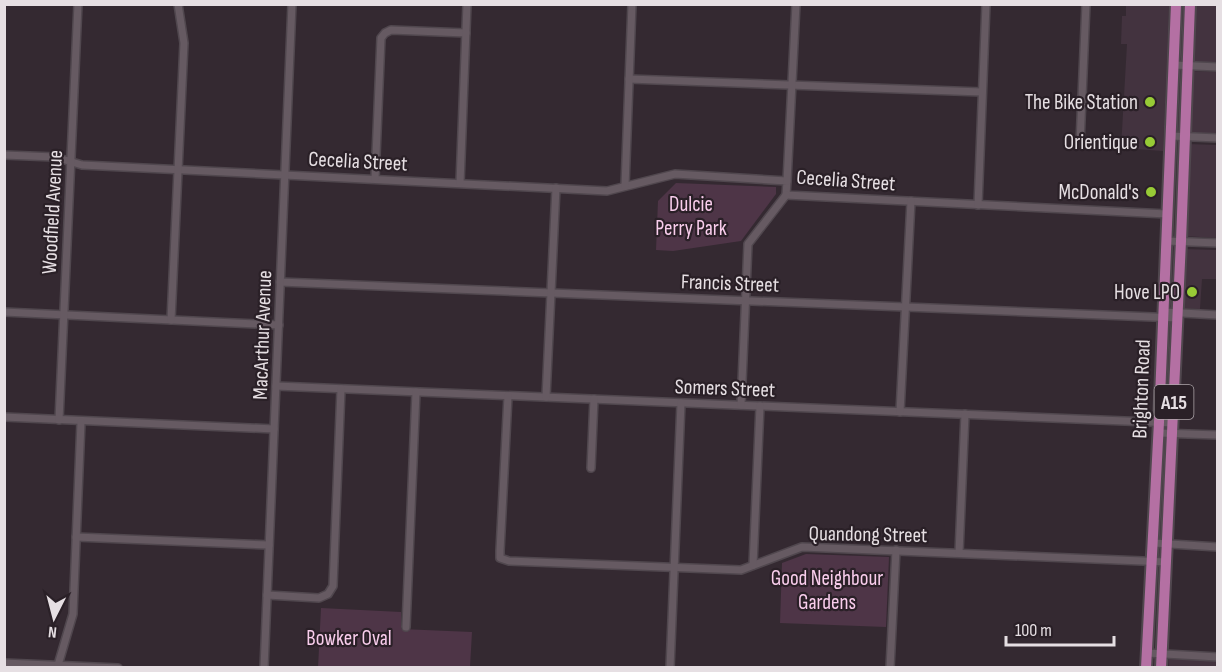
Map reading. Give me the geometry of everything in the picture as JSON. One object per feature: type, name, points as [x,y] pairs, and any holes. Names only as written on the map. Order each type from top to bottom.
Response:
[{"type":"main road","name":"Brighton Road","points":[[1146,668],[1154,543],[1176,4]]},
{"type":"main road","name":"Brighton Road","points":[[1161,668],[1190,4]]},
{"type":"street","name":"Woodfield Avenue","points":[[59,420],[78,4]]},
{"type":"street","points":[[171,320],[184,44],[178,4]]},
{"type":"street","name":"MacArthur Avenue","points":[[264,668],[292,4]]},
{"type":"street","points":[[460,183],[467,4]]},
{"type":"street","points":[[625,186],[632,4]]},
{"type":"street","points":[[787,181],[795,4]]},
{"type":"street","points":[[978,205],[986,4]]},
{"type":"street","points":[[1080,143],[1086,4]]},
{"type":"street","points":[[375,179],[381,38],[391,30],[466,33]]},
{"type":"street","points":[[1174,65],[1218,67]]},
{"type":"street","points":[[629,79],[982,92]]},
{"type":"street","points":[[1171,136],[1218,138]]},
{"type":"street","name":"Cecelia Street","points":[[4,155],[55,157],[82,165],[607,191],[675,174],[787,181],[786,195],[1167,214]]},
{"type":"street","points":[[546,397],[556,188]]},
{"type":"street","points":[[741,405],[748,244],[786,195]]},
{"type":"street","points":[[900,412],[911,201]]},
{"type":"street","points":[[1166,241],[1218,243]]},
{"type":"street","name":"Francis Street","points":[[280,282],[905,307],[1218,315]]},
{"type":"street","points":[[4,312],[279,325]]},
{"type":"street","name":"Somers Street","points":[[276,386],[965,414],[1172,428],[1218,435]]},
{"type":"street","points":[[267,595],[319,598],[328,594],[333,586],[341,389]]},
{"type":"street","points":[[406,627],[416,392]]},
{"type":"street","name":"Quandong Street","points":[[508,396],[500,558],[509,561],[741,570],[802,547],[1167,562]]},
{"type":"street","points":[[591,468],[594,399]]},
{"type":"street","points":[[670,668],[681,403]]},
{"type":"street","points":[[753,566],[760,406]]},
{"type":"street","points":[[959,553],[965,414]]},
{"type":"street","points":[[4,417],[274,429]]},
{"type":"street","points":[[58,665],[73,614],[81,422]]},
{"type":"street","points":[[76,537],[269,545]]},
{"type":"street","points":[[1154,543],[1218,547]]},
{"type":"street","points":[[890,668],[896,550]]},
{"type":"street","points":[[1147,653],[1218,657]]},
{"type":"street","points":[[4,663],[118,668]]},
{"type":"shaded area","points":[[1126,5],[1169,5],[1163,151],[1121,148],[1127,44],[1121,44],[1122,16],[1126,16]]},
{"type":"shaded area","points":[[1193,5],[1217,5],[1217,63],[1191,62]]},
{"type":"shaded area","points":[[1190,71],[1217,72],[1217,135],[1188,133]]},
{"type":"shaded area","points":[[1187,144],[1217,145],[1217,238],[1183,236]]},
{"type":"shaded area","points":[[1182,249],[1217,250],[1217,279],[1202,279],[1200,309],[1180,308]]},
{"type":"shaded area","points":[[1169,658],[1217,660],[1217,667],[1169,668]]},
{"type":"green space","name":"Dulcie Perry Park","points":[[676,183],[776,187],[776,194],[741,241],[673,251],[656,250],[658,201]]},
{"type":"green space","name":"Good Neighbour Gardens","points":[[806,554],[889,557],[886,627],[780,623],[782,563]]},
{"type":"green space","name":"Bowker Oval","points":[[321,608],[401,612],[401,629],[472,632],[470,667],[318,668]]},
{"type":"place","name":"The Bike Station","points":[[1150,102]]},
{"type":"place","name":"Orientique","points":[[1150,142]]},
{"type":"place","name":"McDonald's","points":[[1151,192]]},
{"type":"place","name":"Hove LPO","points":[[1192,292]]}]
